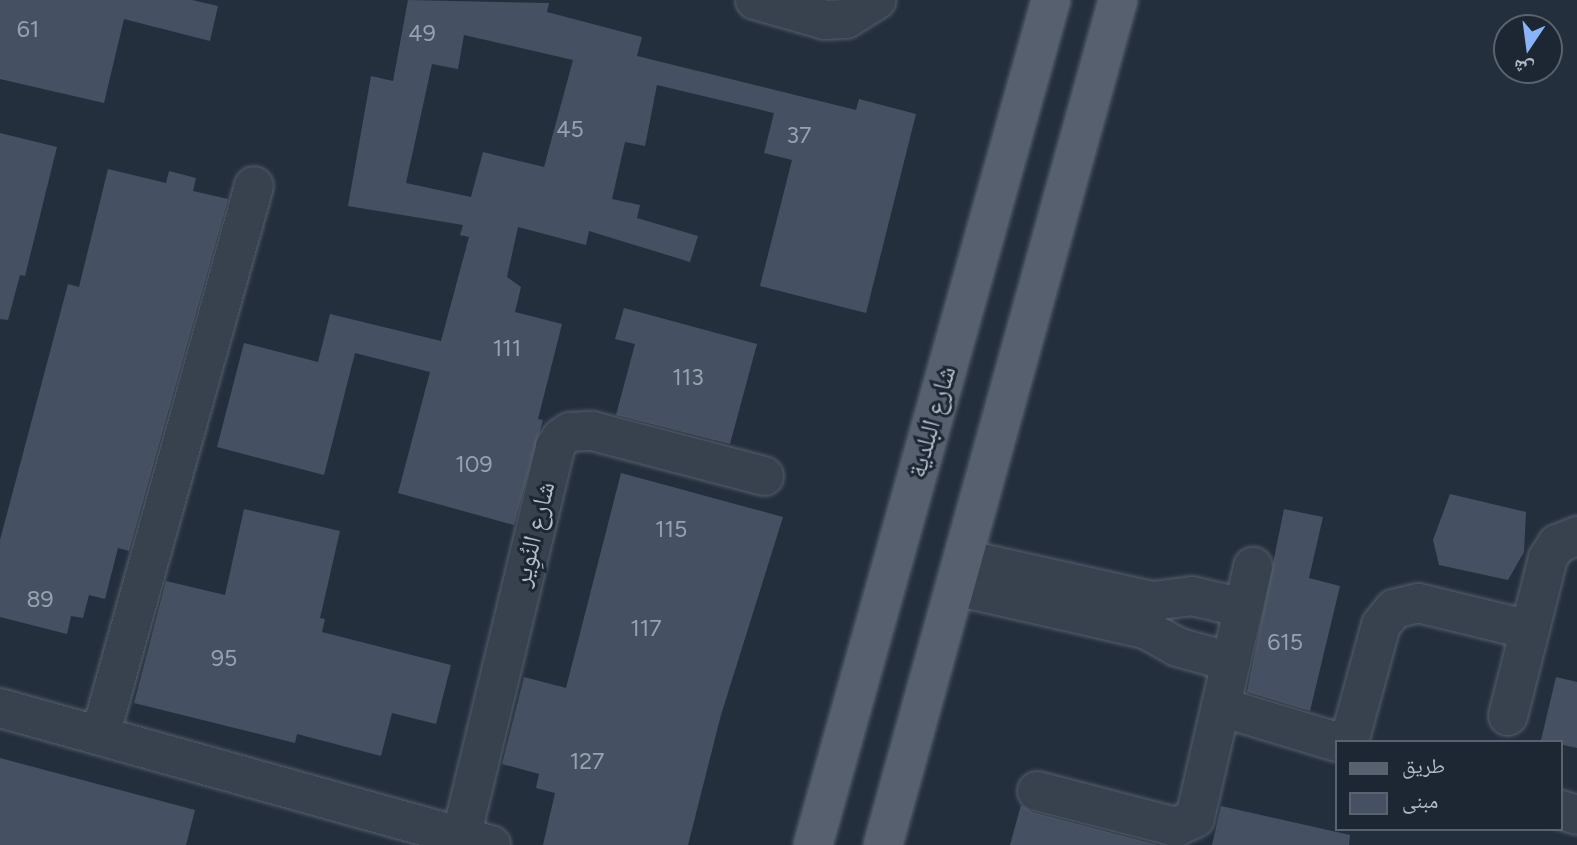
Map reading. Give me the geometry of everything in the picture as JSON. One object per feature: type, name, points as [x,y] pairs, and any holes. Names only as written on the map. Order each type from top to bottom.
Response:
[{"type":"main road","name":"شارع البلدية","points":[[813,845],[1051,0]]},
{"type":"main road","points":[[883,845],[1118,0]]},
{"type":"street","points":[[755,0],[825,20],[846,19],[876,0]]},
{"type":"street","points":[[100,736],[254,186]]},
{"type":"street","name":"شارع النُوِير","points":[[0,708],[476,841],[555,447],[561,438],[570,432],[592,431],[764,476]]},
{"type":"street","points":[[1507,716],[1551,550],[1577,536]]},
{"type":"street","points":[[1037,791],[1176,827],[1190,823],[1198,811],[1253,567]]},
{"type":"street","points":[[959,572],[1152,601],[1192,596],[1244,608]]},
{"type":"street","points":[[959,572],[1145,629],[1177,647],[1231,662]]},
{"type":"street","points":[[1350,740],[1381,625],[1394,609],[1418,603],[1530,630]]},
{"type":"street","points":[[1222,708],[1336,742]]},
{"type":"building","points":[[0,0],[192,0],[218,6],[210,41],[124,19],[104,103],[0,79]]},
{"type":"building","points":[[408,0],[549,3],[547,12],[642,37],[637,56],[856,110],[859,99],[916,114],[866,313],[760,286],[792,160],[764,153],[774,113],[657,85],[645,146],[625,142],[612,199],[640,205],[637,218],[698,236],[690,262],[589,231],[586,245],[518,227],[507,277],[521,287],[515,312],[562,324],[538,419],[543,420],[514,525],[398,493],[430,372],[355,353],[324,475],[217,447],[244,343],[318,362],[330,314],[441,341],[469,237],[460,235],[463,225],[348,206],[371,76],[393,81]],"holes":[[[464,35],[573,60],[544,167],[483,152],[471,197],[406,183],[432,64],[458,69]]]},
{"type":"building","points":[[0,133],[57,147],[25,276],[20,275],[8,320],[0,319]]},
{"type":"building","points":[[108,169],[166,183],[169,171],[196,178],[193,191],[228,199],[129,551],[118,548],[105,599],[89,595],[83,618],[71,616],[67,634],[0,617],[0,540],[68,284],[79,287]]},
{"type":"building","points":[[624,308],[757,344],[730,444],[616,415],[635,344],[615,339]]},
{"type":"building","points":[[621,473],[783,517],[721,715],[688,845],[543,845],[555,793],[536,788],[539,774],[502,764],[524,677],[566,688]]},
{"type":"building","points":[[1450,494],[1526,512],[1524,552],[1508,580],[1439,565],[1433,540]]},
{"type":"building","points":[[244,509],[340,531],[320,618],[325,619],[322,632],[451,665],[436,724],[392,713],[381,756],[297,734],[295,743],[134,703],[166,581],[225,595]]},
{"type":"building","points":[[1284,509],[1323,517],[1309,578],[1340,586],[1310,711],[1247,692]]},
{"type":"building","points":[[1556,677],[1577,682],[1577,748],[1563,745],[1563,740],[1541,740]]},
{"type":"building","points":[[0,758],[195,810],[186,845],[0,845]]},
{"type":"building","points":[[1021,805],[1032,812],[1158,845],[1010,845]]},
{"type":"building","points":[[1221,806],[1350,835],[1349,845],[1212,845]]}]
